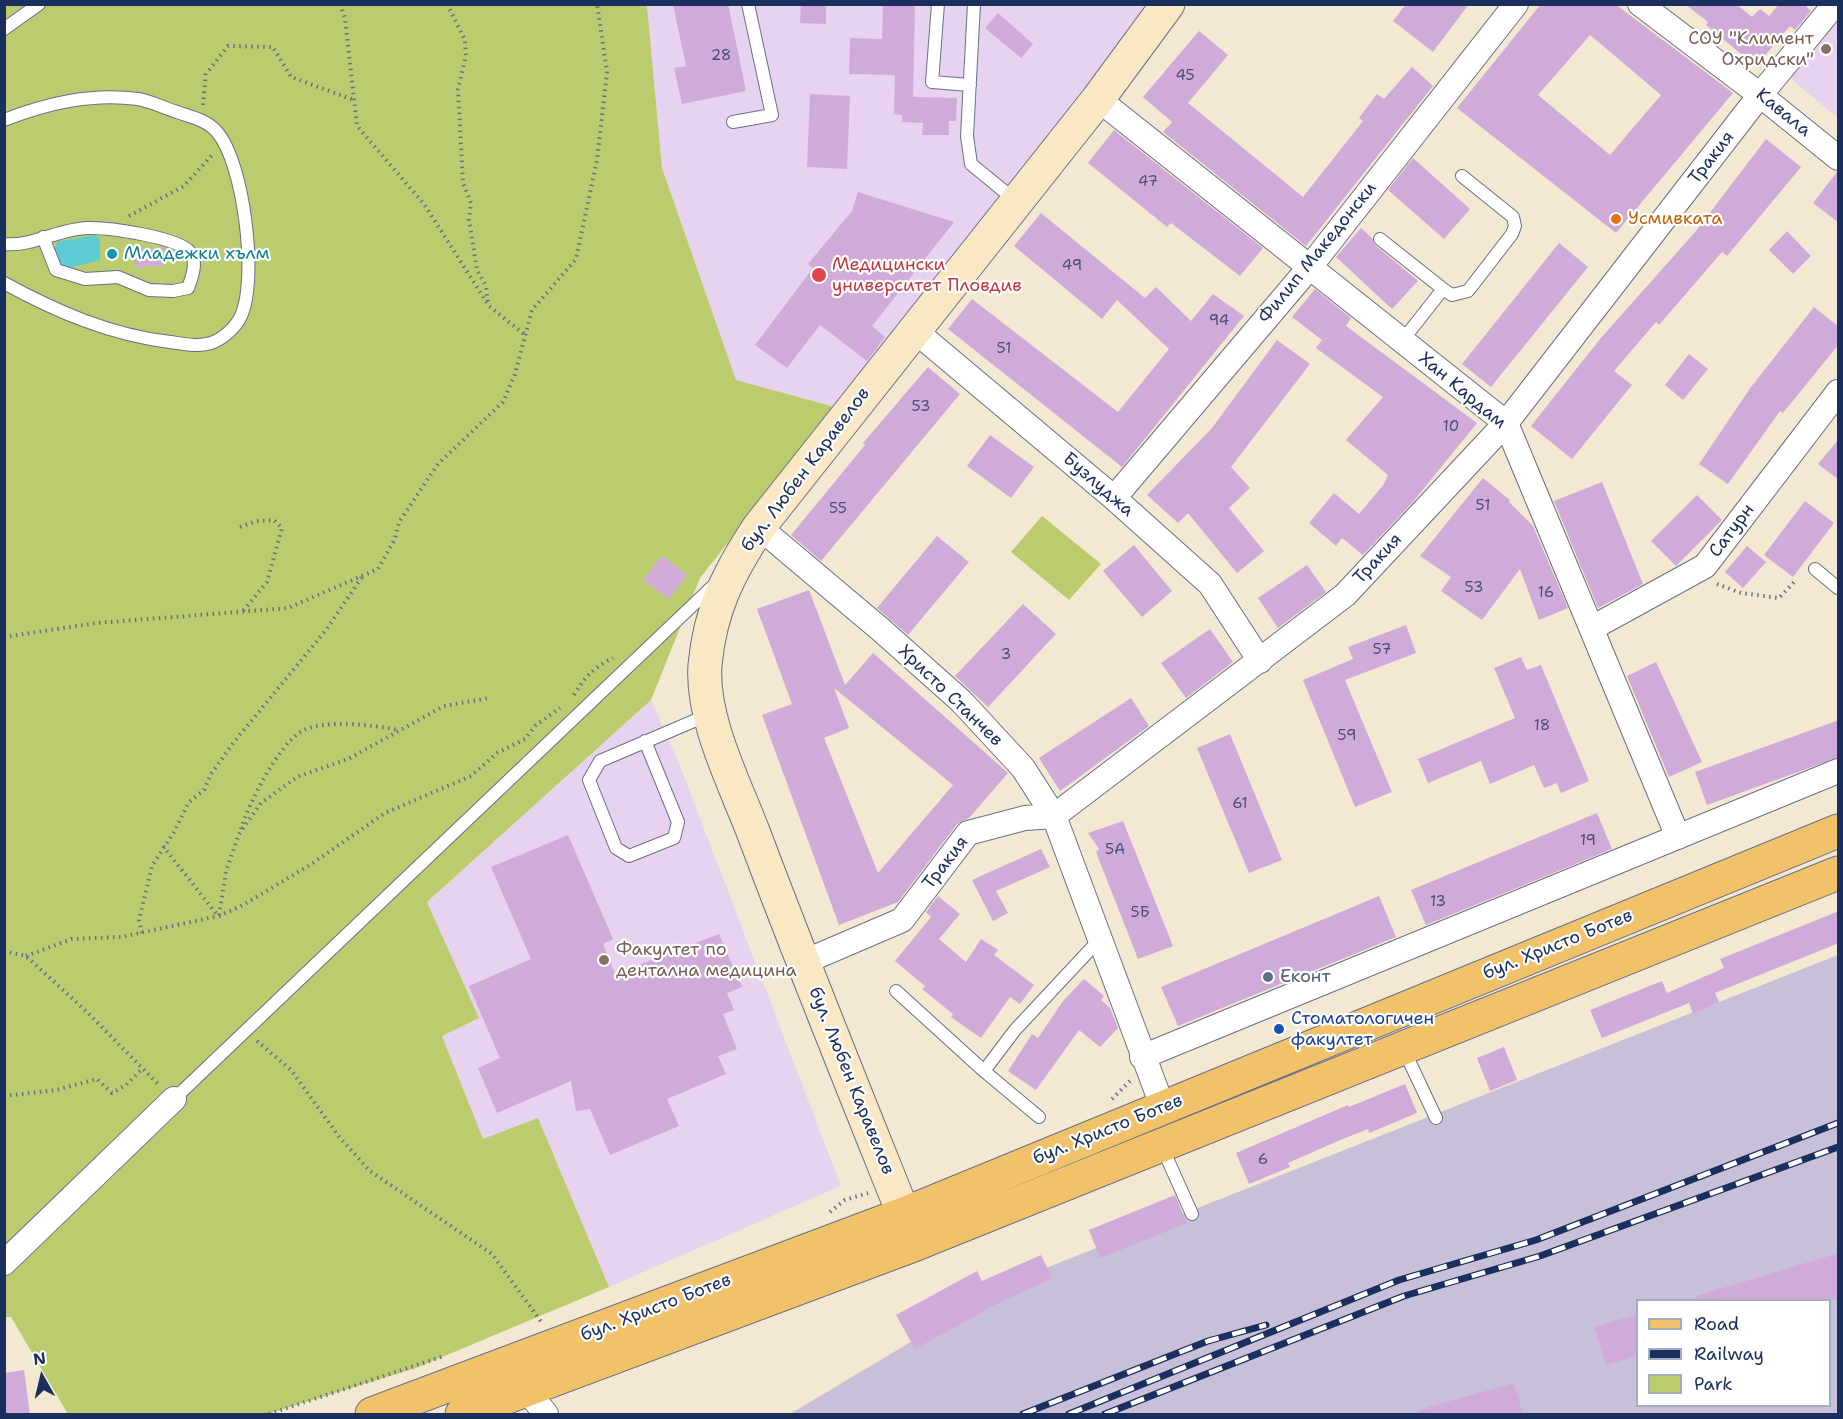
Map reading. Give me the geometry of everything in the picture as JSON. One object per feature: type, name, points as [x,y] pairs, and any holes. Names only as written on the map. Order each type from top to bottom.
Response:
[{"type":"main road","name":"бул. Христо Ботев","points":[[372,1414],[558,1346],[904,1214],[1839,831]]},
{"type":"main road","name":"бул. Христо Ботев","points":[[462,1414],[536,1402],[1161,1144],[1839,873]]},
{"type":"street","name":"бул. Любен Каравелов","points":[[916,1244],[709,715],[705,666],[714,614],[731,570],[759,527],[1098,99],[1168,4]]},
{"type":"street","name":"Филип Македонски","points":[[1114,498],[1309,267],[1516,4]]},
{"type":"street","name":"Кавала","points":[[1640,4],[1760,95],[1839,159]]},
{"type":"street","name":"Тракия","points":[[804,962],[902,920],[968,832],[1024,818],[1054,816],[1345,595],[1506,423],[1760,95],[1835,4]]},
{"type":"street","name":"Хан Кардам","points":[[1098,99],[1506,423],[1678,837]]},
{"type":"street","name":"Бузлуджа","points":[[914,330],[1114,498],[1210,584],[1260,661]]},
{"type":"street","name":"Сатурн","points":[[1592,628],[1705,566],[1839,392]]},
{"type":"street","name":"Христо Станчев","points":[[759,527],[961,701],[1023,768],[1054,816],[1142,1058],[1163,1108]]},
{"type":"street","points":[[1142,1058],[1839,771]]},
{"type":"street","points":[[4,1263],[174,1099]]},
{"type":"lane","points":[[4,29],[39,4]]},
{"type":"lane","points":[[732,122],[772,115],[748,4]]},
{"type":"lane","points":[[938,4],[932,82],[970,85]]},
{"type":"lane","points":[[974,4],[967,136],[971,164],[1017,201]]},
{"type":"lane","points":[[4,120],[41,106],[91,98],[140,99],[202,120],[215,129],[224,141],[248,228],[247,296],[240,318],[225,336],[212,343],[192,345],[145,339],[99,327],[4,283]]},
{"type":"lane","points":[[1380,239],[1452,295],[1461,295],[1468,291],[1512,234],[1515,226],[1513,218],[1462,176]]},
{"type":"lane","points":[[4,244],[13,245],[43,237],[88,228],[166,238],[190,252],[195,263],[188,288],[173,291],[149,291],[118,277],[84,279],[56,270],[43,237]]},
{"type":"lane","points":[[1402,341],[1443,289]]},
{"type":"lane","points":[[1815,569],[1839,588]]},
{"type":"lane","points":[[174,1099],[731,570]]},
{"type":"lane","points":[[645,741],[678,822],[674,837],[629,856],[616,848],[589,780],[600,761],[645,741],[709,715]]},
{"type":"lane","points":[[984,1071],[1015,1030],[1100,939]]},
{"type":"lane","points":[[896,991],[1039,1118]]},
{"type":"lane","points":[[1403,1047],[1436,1118]]},
{"type":"lane","points":[[1161,1144],[1192,1214]]},
{"type":"path","points":[[340,4],[345,18],[357,126],[424,204],[489,306],[524,334]]},
{"type":"path","points":[[447,4],[465,40],[466,56],[459,89],[463,183],[471,203],[469,220],[477,270],[486,286],[489,306]]},
{"type":"path","points":[[4,637],[97,623],[288,608],[378,569],[395,538],[399,522],[438,464],[503,402],[515,374],[532,310],[576,259],[597,160],[607,72],[597,4]]},
{"type":"path","points":[[202,120],[206,74],[228,46],[273,47],[291,77],[354,100]]},
{"type":"path","points":[[88,228],[138,213],[184,186],[224,141]]},
{"type":"path","points":[[240,527],[274,520],[282,528],[267,582],[243,611]]},
{"type":"path","points":[[1705,566],[1716,584],[1741,593],[1779,598],[1795,581]]},
{"type":"path","points":[[142,933],[139,920],[142,896],[152,866],[174,832],[189,802],[204,790],[211,774],[234,742],[326,630],[362,576]]},
{"type":"path","points":[[571,698],[583,678],[598,665],[620,652]]},
{"type":"path","points":[[239,834],[261,803],[297,777],[348,759],[444,706],[489,698]]},
{"type":"path","points":[[26,956],[72,939],[121,937],[219,916],[273,889],[385,813],[471,776],[497,753],[525,738],[536,725],[567,703]]},
{"type":"path","points":[[219,916],[226,871],[247,809],[271,764],[301,732],[361,723],[399,730]]},
{"type":"path","points":[[163,846],[219,916]]},
{"type":"path","points":[[4,951],[26,956],[87,1012],[174,1099]]},
{"type":"path","points":[[245,1030],[291,1070],[316,1101],[340,1138],[370,1171],[492,1254],[558,1346]]},
{"type":"path","points":[[4,1096],[56,1090],[97,1079],[112,1093],[126,1085],[142,1069]]},
{"type":"path","points":[[269,1414],[449,1355]]},
{"type":"shaded area","name":"Медицински университет Пловдив","points":[[647,5],[1147,5],[1023,169],[835,407],[736,380],[662,168]]},
{"type":"shaded area","name":"СОУ \"Климент Охридски\"","points":[[1838,20],[1838,118],[1790,78]]},
{"type":"shaded area","name":"Факултет по дентална медицина","points":[[651,700],[680,766],[841,1186],[609,1287],[538,1118],[483,1140],[442,1036],[479,1018],[427,902]]},
{"type":"shaded area","points":[[1838,955],[1838,1414],[790,1414],[909,1343],[989,1299],[1018,1279]]},
{"type":"green space","name":"Младежки хълм","points":[[4,5],[647,5],[662,168],[736,380],[835,407],[700,578],[651,700],[427,902],[479,1018],[442,1036],[483,1139],[538,1118],[609,1287],[416,1368],[267,1414],[68,1414],[11,1317],[5,1317]]},
{"type":"green space","points":[[1042,516],[1101,564],[1069,600],[1011,552]]},
{"type":"water","points":[[95,235],[100,239],[100,260],[66,269],[58,264],[54,251],[57,242]]},
{"type":"building","points":[[673,4],[728,4],[746,91],[682,104],[674,68],[686,66]]},
{"type":"building","points":[[801,4],[826,4],[826,24],[800,23]]},
{"type":"building","points":[[883,4],[915,4],[913,97],[957,98],[956,121],[949,121],[949,135],[922,135],[923,123],[902,122],[902,115],[894,114],[895,75],[849,74],[850,38],[882,39]]},
{"type":"building","points":[[1406,4],[1469,4],[1433,52],[1393,21]]},
{"type":"building","points":[[1541,4],[1615,4],[1733,93],[1616,233],[1457,108]],"holes":[[[1590,35],[1661,95],[1610,155],[1538,95]]]},
{"type":"building","points":[[1685,4],[1736,4],[1752,17],[1760,9],[1769,16],[1779,4],[1804,4],[1811,11],[1795,30],[1790,26],[1756,66],[1706,25],[1708,22]]},
{"type":"building","points":[[998,13],[1033,44],[1021,58],[985,28]]},
{"type":"building","points":[[1199,31],[1228,55],[1188,103],[1303,197],[1363,121],[1359,118],[1377,94],[1384,99],[1412,67],[1433,86],[1306,246],[1163,132],[1172,122],[1143,97]]},
{"type":"building","points":[[810,94],[850,96],[847,169],[807,167]]},
{"type":"building","points":[[1114,130],[1263,248],[1240,276],[1171,223],[1167,227],[1088,163]]},
{"type":"building","points":[[1766,139],[1801,167],[1727,256],[1722,252],[1659,325],[1656,322],[1614,371],[1632,385],[1572,459],[1531,426],[1600,339],[1696,231]]},
{"type":"building","points":[[1413,158],[1470,209],[1444,239],[1388,190]]},
{"type":"building","points":[[1839,172],[1839,223],[1813,203]]},
{"type":"building","points":[[858,192],[954,222],[872,326],[885,337],[867,361],[820,325],[787,368],[755,345],[813,268],[808,264],[852,211]]},
{"type":"building","points":[[1041,213],[1145,298],[1156,287],[1191,321],[1213,294],[1244,316],[1122,467],[948,329],[972,299],[1118,412],[1169,349],[1117,300],[1102,319],[1014,246]]},
{"type":"building","points":[[1361,228],[1372,238],[1375,245],[1418,281],[1392,309],[1336,257]]},
{"type":"building","points":[[1787,231],[1811,256],[1793,274],[1769,250]]},
{"type":"building","points":[[1559,243],[1588,267],[1491,387],[1462,364]]},
{"type":"building","points":[[164,248],[166,265],[136,268],[134,250]]},
{"type":"building","points":[[1315,289],[1351,318],[1346,326],[1477,423],[1412,503],[1363,555],[1342,538],[1336,546],[1309,523],[1334,493],[1359,514],[1384,484],[1388,475],[1346,440],[1383,397],[1316,348],[1322,340],[1292,317]]},
{"type":"building","points":[[1814,307],[1839,327],[1839,344],[1783,413],[1780,411],[1728,484],[1699,464],[1751,387]]},
{"type":"building","points":[[1277,340],[1310,364],[1231,467],[1250,488],[1229,508],[1264,551],[1237,573],[1188,513],[1178,523],[1147,495],[1212,428]]},
{"type":"building","points":[[1689,354],[1708,369],[1683,400],[1665,385]]},
{"type":"building","points":[[928,367],[960,394],[821,561],[791,535],[865,445],[863,443]]},
{"type":"building","points":[[990,435],[1034,467],[1011,498],[967,466]]},
{"type":"building","points":[[1839,439],[1839,480],[1818,464]]},
{"type":"building","points":[[1483,478],[1510,500],[1509,502],[1533,526],[1568,608],[1539,620],[1520,569],[1482,620],[1441,591],[1451,577],[1420,556]]},
{"type":"building","points":[[1602,482],[1643,584],[1598,608],[1554,501]]},
{"type":"building","points":[[1697,495],[1722,520],[1676,566],[1651,541]]},
{"type":"building","points":[[1805,501],[1834,523],[1793,577],[1764,555]]},
{"type":"building","points":[[937,536],[969,562],[908,635],[877,608]]},
{"type":"building","points":[[1134,545],[1172,591],[1142,617],[1103,571]]},
{"type":"building","points":[[1747,546],[1766,562],[1743,588],[1725,572]]},
{"type":"building","points":[[662,556],[687,575],[669,599],[643,580]]},
{"type":"building","points":[[1307,565],[1326,592],[1278,628],[1258,598]]},
{"type":"building","points":[[809,590],[845,685],[873,653],[1008,773],[969,818],[957,824],[898,902],[839,925],[762,715],[792,704],[757,609]],"holes":[[[834,688],[953,785],[878,873],[824,738],[849,728]]]},
{"type":"building","points":[[1023,604],[1056,634],[988,707],[955,676]]},
{"type":"building","points":[[1406,625],[1416,653],[1345,680],[1392,792],[1355,807],[1303,680],[1353,659],[1348,647]]},
{"type":"building","points":[[1210,629],[1233,662],[1186,698],[1161,663]]},
{"type":"building","points":[[1521,657],[1527,670],[1541,665],[1589,781],[1561,793],[1557,783],[1544,788],[1534,765],[1490,784],[1481,761],[1428,783],[1418,759],[1515,718],[1494,668]]},
{"type":"building","points":[[1656,662],[1702,762],[1669,777],[1627,676]]},
{"type":"building","points":[[1131,698],[1149,726],[1060,791],[1039,758]]},
{"type":"building","points":[[1839,720],[1839,757],[1707,805],[1695,772]]},
{"type":"building","points":[[1230,734],[1282,860],[1249,873],[1197,748]]},
{"type":"building","points":[[1597,813],[1612,849],[1426,925],[1411,890]]},
{"type":"building","points":[[1123,821],[1173,946],[1138,959],[1096,852],[1099,849],[1088,833]]},
{"type":"building","points":[[568,835],[613,939],[603,944],[615,974],[719,934],[742,987],[727,993],[734,1010],[723,1014],[737,1049],[718,1056],[726,1074],[667,1099],[679,1126],[610,1155],[590,1109],[576,1111],[571,1081],[497,1113],[478,1068],[500,1058],[469,986],[531,959],[491,867]]},
{"type":"building","points":[[1041,849],[1050,867],[996,891],[1008,913],[993,921],[972,880]]},
{"type":"building","points":[[938,896],[960,914],[939,939],[966,962],[981,939],[998,950],[994,955],[1034,985],[1020,1004],[1010,997],[981,1038],[951,1017],[953,1014],[922,989],[925,986],[895,961],[931,917],[926,912]]},
{"type":"building","points":[[1379,896],[1396,937],[1178,1026],[1161,987]]},
{"type":"building","points":[[1839,911],[1839,943],[1715,993],[1719,1002],[1693,1014],[1689,1003],[1602,1038],[1590,1010],[1662,981],[1667,993],[1724,968],[1720,959]]},
{"type":"building","points":[[1084,979],[1104,996],[1101,1000],[1110,1008],[1118,1028],[1100,1047],[1079,1030],[1036,1090],[1008,1071],[1032,1034],[1038,1038],[1063,1001]]},
{"type":"building","points":[[1504,1047],[1517,1080],[1490,1091],[1477,1058]]},
{"type":"building","points":[[1405,1084],[1417,1113],[1369,1133],[1368,1129],[1338,1141],[1288,1163],[1290,1167],[1249,1184],[1236,1153],[1348,1105],[1349,1107]]},
{"type":"building","points":[[1175,1195],[1187,1223],[1100,1258],[1089,1230]]},
{"type":"building","points":[[1839,1253],[1839,1300],[1697,1299],[1696,1296]]},
{"type":"building","points":[[1041,1255],[1052,1278],[995,1305],[915,1349],[896,1315],[977,1271],[982,1281]]},
{"type":"building","points":[[1636,1315],[1636,1356],[1606,1365],[1594,1327]]},
{"type":"building","points":[[24,1370],[30,1414],[4,1414],[4,1373]]},
{"type":"building","points":[[1514,1383],[1523,1414],[1419,1414],[1418,1410]]},
{"type":"railway","points":[[1069,1414],[1399,1280],[1536,1240],[1838,1123]]},
{"type":"railway","points":[[1105,1414],[1404,1296],[1540,1256],[1838,1147]]},
{"type":"railway","points":[[1023,1414],[1208,1341],[1266,1325]]},
{"type":"place","name":"СОУ \"Климент Охридски\"","points":[[1826,49]]},
{"type":"place","name":"Усмивката","points":[[1616,219]]},
{"type":"place","name":"Младежки хълм","points":[[112,254]]},
{"type":"place","name":"Медицински университет Пловдив","points":[[819,275]]},
{"type":"place","name":"Факултет по дентална медицина","points":[[604,960]]},
{"type":"place","name":"Еконт","points":[[1268,977]]},
{"type":"place","name":"Стоматологичен факултет","points":[[1279,1029]]}]
